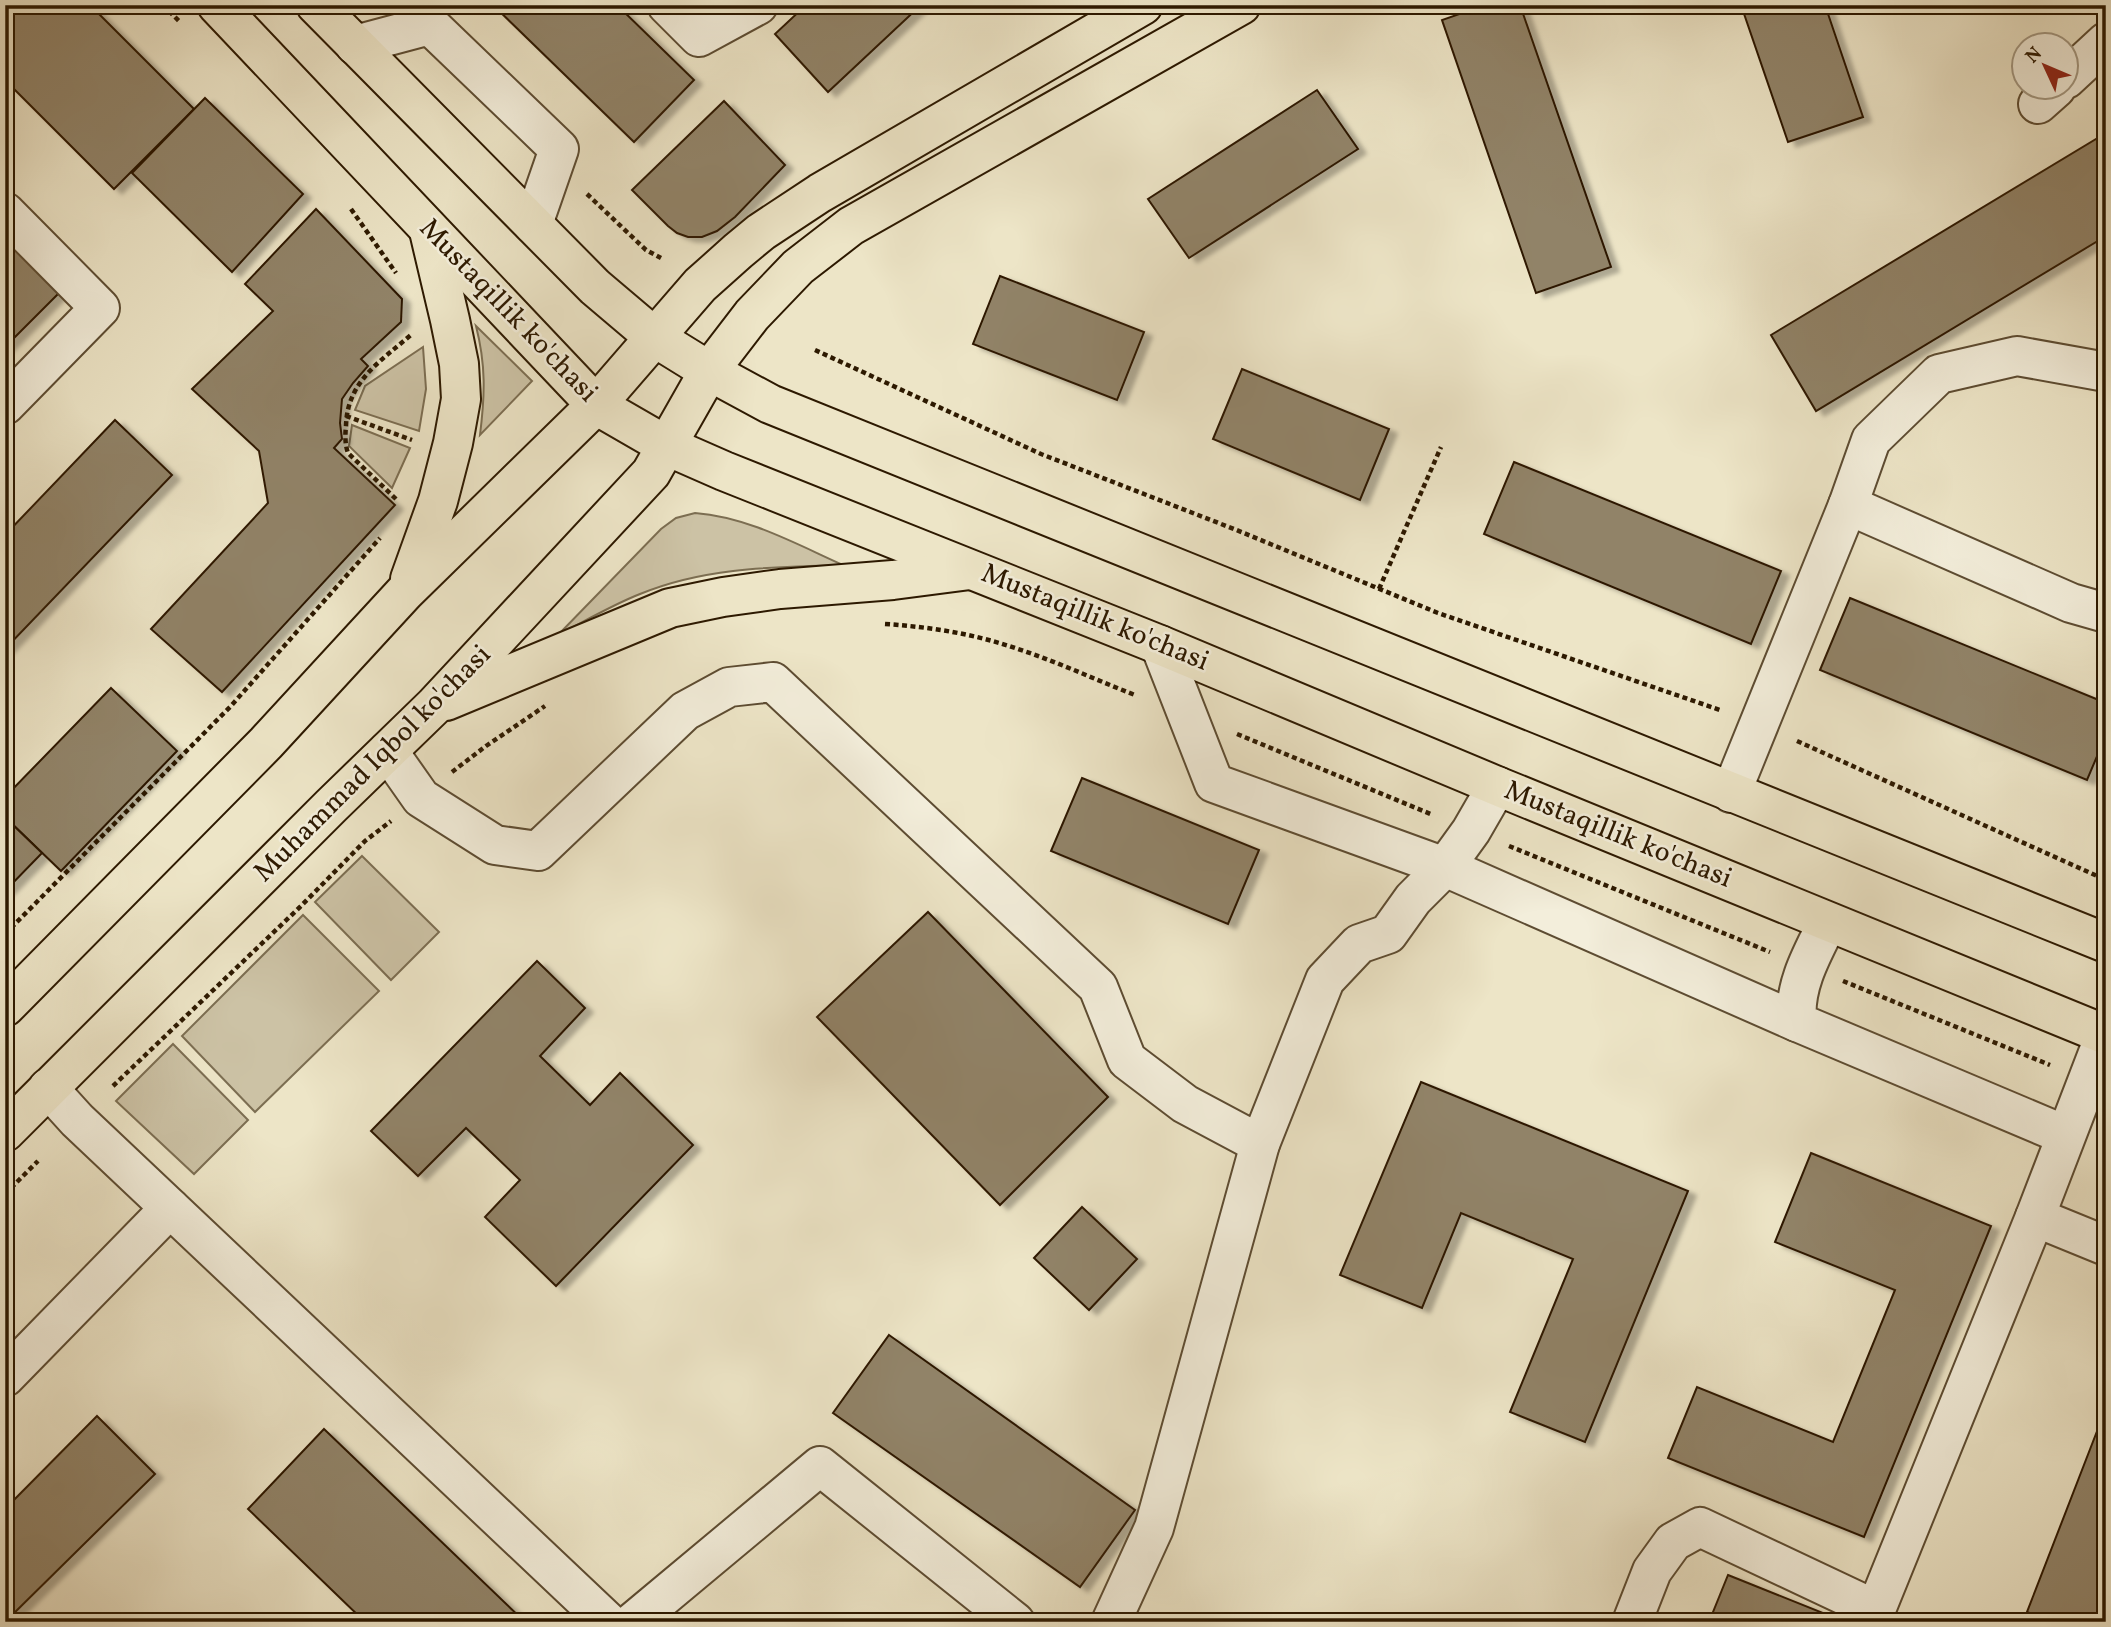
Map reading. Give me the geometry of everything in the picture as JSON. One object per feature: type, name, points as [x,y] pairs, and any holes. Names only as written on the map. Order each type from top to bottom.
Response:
[{"type":"main road","name":"Mustaqillik ko'chasi","points":[[217,5],[596,405],[667,446],[1160,645],[2105,1035]]},
{"type":"main road","points":[[316,5],[596,287],[654,337],[770,404],[2106,943]]},
{"type":"main road","points":[[5,1007],[266,743],[405,592],[596,405],[700,285],[761,232],[789,212],[1143,5]]},
{"type":"main road","name":"Muhammad Iqbol ko'chasi","points":[[5,1132],[434,706],[651,473],[709,371],[752,315],[798,267],[850,226],[1241,5]]},
{"type":"main road","points":[[405,592],[439,501],[461,399],[459,364],[429,229]]},
{"type":"main road","points":[[434,706],[670,608],[780,589],[975,570]]},
{"type":"street","points":[[667,5],[699,37],[758,5]]},
{"type":"street","points":[[355,45],[430,25],[559,149],[533,224]]},
{"type":"street","points":[[2080,66],[2106,42]]},
{"type":"street","points":[[5,212],[100,308],[5,405]]},
{"type":"street","points":[[1731,793],[1848,505],[1871,440],[1939,374],[2017,356],[2106,372]]},
{"type":"street","points":[[1848,505],[2071,603],[2106,613]]},
{"type":"street","points":[[1160,645],[1214,782],[1445,867],[1797,1022],[2065,1135]]},
{"type":"street","points":[[388,751],[422,798],[495,845],[538,851],[685,711],[729,687],[773,682],[1098,987],[1127,1060],[1185,1104],[1260,1144]]},
{"type":"street","points":[[1111,1622],[1154,1528],[1260,1144],[1325,980],[1359,944],[1388,934],[1413,899],[1445,867],[1471,831],[1497,786]]},
{"type":"street","points":[[1797,1022],[1796,1011],[1805,966],[1828,922]]},
{"type":"street","points":[[1632,1622],[1652,1571],[1673,1542],[1700,1527],[1874,1616],[2035,1217],[2105,1035]]},
{"type":"street","points":[[48,1088],[77,1120],[608,1622]]},
{"type":"street","points":[[5,1377],[170,1208]]},
{"type":"street","points":[[2035,1217],[2106,1246]]},
{"type":"street","points":[[633,1622],[820,1466],[1015,1622]]},
{"type":"path","points":[[163,5],[188,30]]},
{"type":"path","points":[[344,200],[402,282]]},
{"type":"path","points":[[402,505],[348,453],[346,416],[355,388],[416,330]]},
{"type":"path","points":[[814,350],[1041,454],[1379,589],[1451,617],[1759,724],[2106,880]]},
{"type":"path","points":[[346,416],[415,441]]},
{"type":"path","points":[[1379,589],[1441,447]]},
{"type":"path","points":[[5,934],[230,707],[385,532]]},
{"type":"path","points":[[883,623],[944,630],[1019,649],[1188,714],[2087,1080]]},
{"type":"path","points":[[77,1120],[300,907],[365,841],[486,746],[551,702]]},
{"type":"shaded area","points":[[476,326],[532,381],[480,435],[484,380]]},
{"type":"shaded area","points":[[423,347],[426,389],[419,431],[355,410],[365,386]]},
{"type":"shaded area","points":[[352,425],[410,448],[392,488],[349,446]]},
{"type":"shaded area","points":[[695,513],[753,526],[843,565],[740,570],[690,578],[630,598],[558,635],[661,529],[676,518]]},
{"type":"shaded area","points":[[362,856],[439,932],[391,980],[315,902]]},
{"type":"shaded area","points":[[303,915],[379,991],[255,1112],[182,1036]]},
{"type":"shaded area","points":[[173,1044],[248,1120],[194,1174],[116,1101]]},
{"type":"building","points":[[5,5],[90,5],[194,109],[114,189],[5,80]]},
{"type":"building","points":[[493,5],[617,5],[694,80],[634,142]]},
{"type":"building","points":[[806,5],[921,5],[828,92],[775,34]]},
{"type":"building","points":[[1485,5],[1520,5],[1611,267],[1536,293],[1442,20]]},
{"type":"building","points":[[1741,5],[1825,5],[1863,117],[1788,142]]},
{"type":"building","points":[[1317,90],[1358,149],[1189,258],[1148,199]]},
{"type":"building","points":[[205,98],[303,194],[232,272],[132,173]]},
{"type":"building","points":[[724,101],[785,165],[735,217],[717,231],[702,237],[688,237],[668,226],[632,190]]},
{"type":"building","points":[[2106,133],[2106,236],[1816,411],[1771,335]]},
{"type":"building","points":[[316,209],[402,299],[401,322],[361,359],[368,366],[342,399],[342,439],[334,448],[395,505],[222,692],[151,629],[268,503],[259,451],[192,389],[273,311],[245,284]]},
{"type":"building","points":[[5,233],[62,290],[5,347]]},
{"type":"building","points":[[1000,276],[1144,332],[1117,400],[973,344]]},
{"type":"building","points":[[1242,369],[1389,429],[1360,500],[1213,439]]},
{"type":"building","points":[[115,420],[172,475],[5,649],[5,535]]},
{"type":"building","points":[[1514,462],[1781,571],[1751,644],[1484,534]]},
{"type":"building","points":[[1850,598],[2106,703],[2106,735],[2087,780],[1820,670]]},
{"type":"building","points":[[111,688],[177,751],[61,871],[5,817],[5,797]]},
{"type":"building","points":[[1082,778],[1259,850],[1228,924],[1051,851]]},
{"type":"building","points":[[12,824],[42,853],[5,891],[5,832]]},
{"type":"building","points":[[928,912],[1108,1097],[1000,1205],[817,1017]]},
{"type":"building","points":[[537,961],[585,1008],[540,1056],[590,1105],[620,1073],[693,1145],[556,1286],[485,1217],[520,1180],[466,1128],[418,1176],[371,1131]]},
{"type":"building","points":[[1421,1082],[1688,1191],[1585,1442],[1510,1412],[1573,1259],[1461,1213],[1422,1308],[1340,1275]]},
{"type":"building","points":[[1811,1153],[1991,1226],[1864,1537],[1668,1458],[1697,1387],[1833,1442],[1895,1290],[1775,1242]]},
{"type":"building","points":[[1082,1207],[1137,1259],[1089,1310],[1034,1258]]},
{"type":"building","points":[[889,1335],[1135,1510],[1080,1587],[833,1413]]},
{"type":"building","points":[[2106,1408],[2106,1622],[2052,1622],[2027,1612]]},
{"type":"building","points":[[97,1416],[155,1474],[5,1622],[5,1509]]},
{"type":"building","points":[[324,1429],[525,1622],[365,1622],[248,1509]]},
{"type":"building","points":[[1728,1575],[1838,1619],[1837,1622],[1709,1622]]}]
